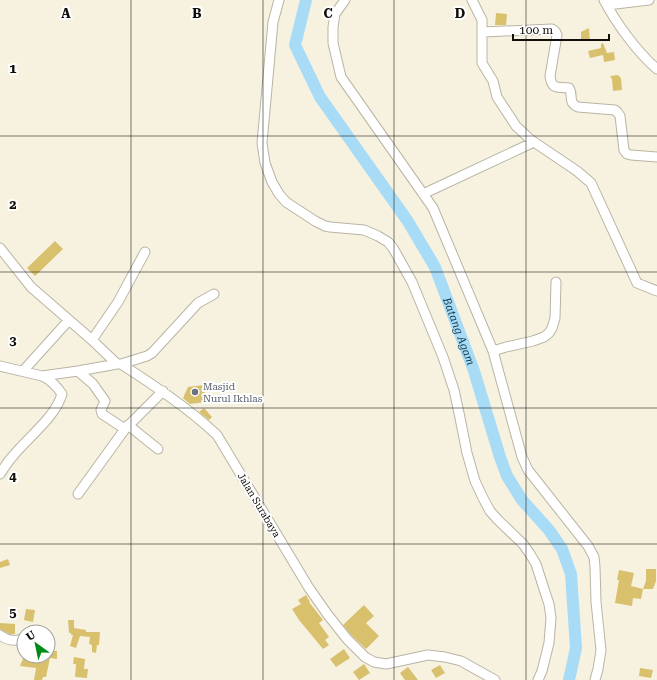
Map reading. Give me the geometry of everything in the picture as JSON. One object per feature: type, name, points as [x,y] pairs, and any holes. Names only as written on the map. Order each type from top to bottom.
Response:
[{"type":"street","points":[[279,0],[273,22],[264,115],[262,143],[265,164],[272,182],[279,194],[292,207],[330,227],[364,230],[388,242],[393,248],[412,282],[443,357],[454,390],[467,454],[478,486],[490,511],[523,544],[530,554],[536,564],[549,604],[551,618],[549,643],[542,671],[538,680]]},
{"type":"street","points":[[344,0],[335,14],[332,26],[333,43],[341,77],[433,208],[493,351],[522,457],[528,470],[588,546],[594,557],[596,602],[601,650],[598,669],[594,680]]},
{"type":"street","points":[[472,0],[482,20],[482,63],[493,81],[497,97],[516,126],[534,142],[577,171],[591,183],[637,282],[657,291]]},
{"type":"street","points":[[605,2],[649,0]]},
{"type":"street","points":[[605,2],[627,36],[655,63]]},
{"type":"street","points":[[483,32],[552,29],[555,31],[557,35],[550,76],[553,85],[556,88],[569,88],[571,91],[571,102],[578,107],[614,110],[618,112],[620,116],[624,150],[627,154],[631,156],[657,157]]},
{"type":"street","points":[[423,194],[534,142]]},
{"type":"street","name":"Jalan Surabaya","points":[[0,248],[31,287],[119,364],[162,391],[202,420],[217,435],[309,588],[347,639],[365,657],[374,662],[386,664],[428,655],[445,657],[461,661],[495,680]]},
{"type":"street","points":[[92,340],[118,302],[145,252]]},
{"type":"street","points":[[493,351],[533,341],[544,337],[549,333],[555,318],[556,282]]},
{"type":"street","points":[[42,376],[119,364],[147,356],[152,353],[198,303],[214,294]]},
{"type":"street","points":[[23,371],[69,320]]},
{"type":"street","points":[[0,366],[42,376],[53,382],[62,394],[50,417],[13,456],[0,473]]},
{"type":"street","points":[[78,371],[93,384],[105,401],[101,410],[102,414],[126,427],[158,449]]},
{"type":"street","points":[[78,494],[126,427],[162,391]]},
{"type":"street","points":[[0,635],[12,641],[16,640]]},
{"type":"building","points":[[496,13],[507,14],[506,25],[495,25]]},
{"type":"building","points":[[589,28],[590,41],[581,41],[581,32]]},
{"type":"building","points":[[603,43],[607,53],[614,52],[615,60],[604,62],[603,55],[590,58],[588,51],[601,48],[601,44]]},
{"type":"building","points":[[618,75],[621,78],[622,90],[613,91],[612,79],[610,76]]},
{"type":"building","points":[[55,241],[63,249],[35,276],[27,268]]},
{"type":"building","name":"Masjid Nurul Ikhlas","points":[[204,385],[206,402],[190,404],[183,398],[188,387]]},
{"type":"building","points":[[204,408],[212,417],[209,420],[199,412]]},
{"type":"building","points":[[8,559],[10,565],[0,568],[0,562]]},
{"type":"building","points":[[646,569],[656,569],[656,581],[653,589],[643,589],[646,581]]},
{"type":"building","points":[[619,570],[634,573],[631,586],[643,589],[641,599],[633,598],[632,606],[615,603],[619,580],[617,580]]},
{"type":"building","points":[[306,595],[309,602],[323,620],[319,623],[329,637],[325,640],[329,645],[323,649],[299,620],[292,609],[301,604],[298,600]]},
{"type":"building","points":[[364,605],[374,616],[366,623],[379,636],[366,649],[343,625]]},
{"type":"building","points":[[26,609],[35,610],[33,622],[24,620]]},
{"type":"building","points":[[68,620],[74,620],[74,628],[86,630],[86,632],[100,632],[99,645],[97,645],[96,653],[92,652],[92,645],[89,644],[90,637],[80,636],[76,648],[70,646],[73,635],[69,633]]},
{"type":"building","points":[[0,623],[15,624],[15,634],[10,634],[0,629]]},
{"type":"building","points":[[344,649],[350,658],[336,667],[330,659]]},
{"type":"building","points":[[74,657],[85,659],[84,669],[88,669],[87,678],[75,677],[76,664],[73,664]]},
{"type":"building","points":[[21,664],[49,664],[46,677],[43,677],[42,680],[34,680],[36,668],[20,666]]},
{"type":"building","points":[[364,664],[370,673],[359,680],[353,672]]},
{"type":"building","points":[[440,665],[445,673],[436,678],[431,670]]},
{"type":"building","points":[[408,667],[418,680],[405,680],[400,673]]},
{"type":"building","points":[[640,668],[653,670],[651,678],[639,676]]},
{"type":"waterway","name":"Batang Agam","points":[[306,0],[295,45],[320,97],[407,220],[435,267],[474,371],[507,476],[522,500],[549,530],[562,549],[571,574],[576,648],[569,680]]},
{"type":"place","name":"Masjid Nurul Ikhlas","points":[[195,392]]}]
